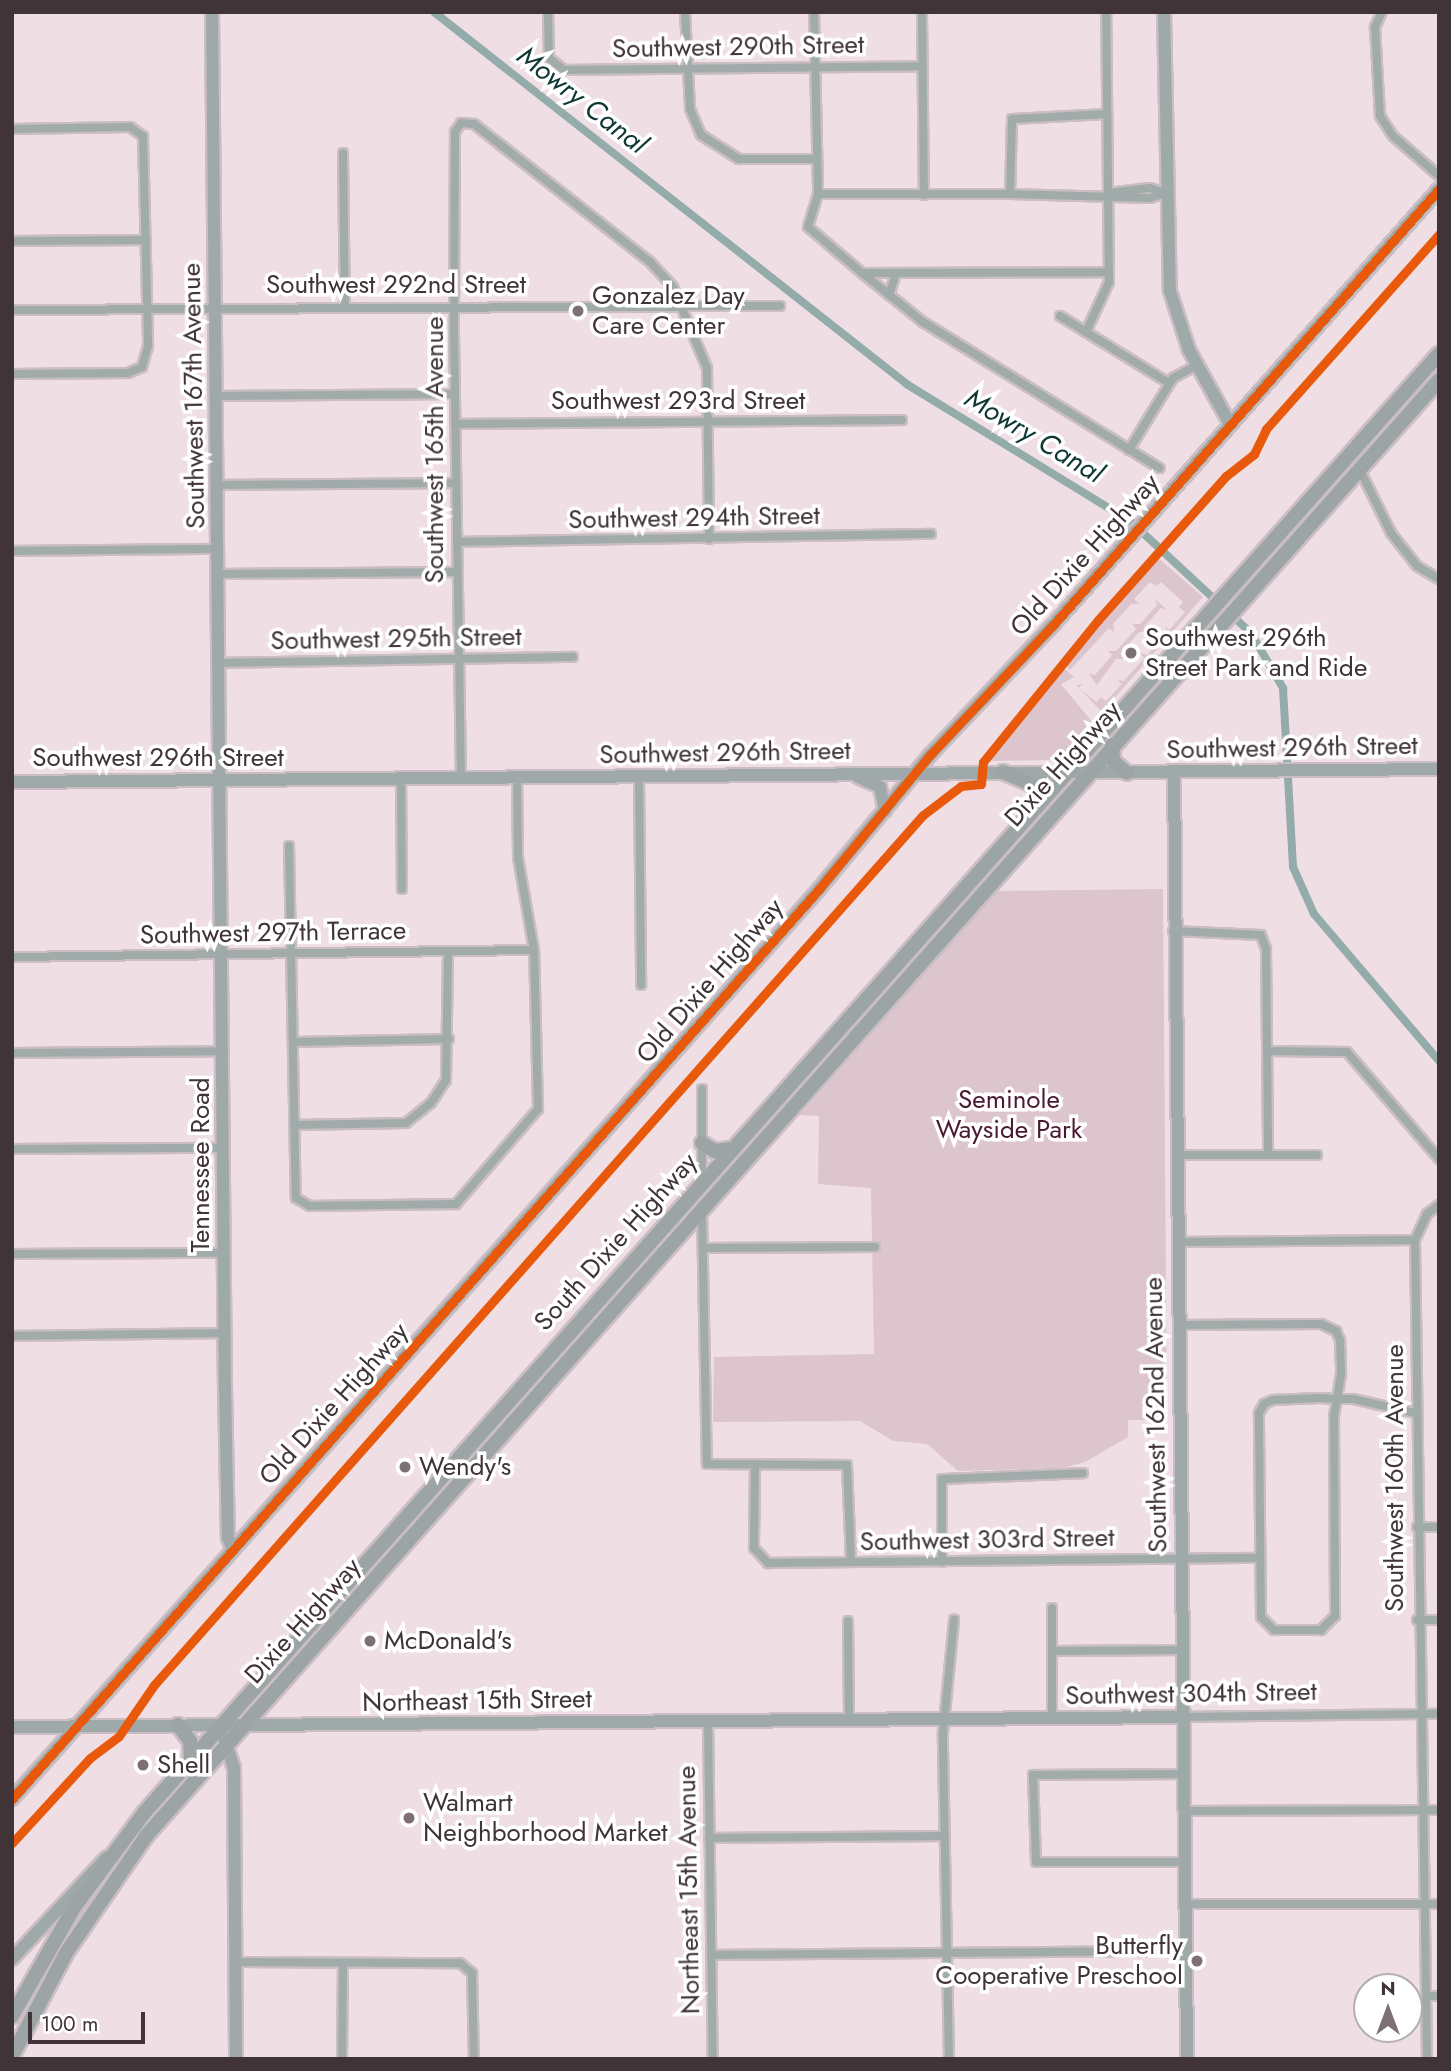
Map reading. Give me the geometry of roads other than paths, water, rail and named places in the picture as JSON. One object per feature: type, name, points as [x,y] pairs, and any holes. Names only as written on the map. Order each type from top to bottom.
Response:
[{"type":"highway","name":"Dixie Highway","points":[[762,1114],[1224,591],[1439,354]]},
{"type":"highway","points":[[1359,468],[1359,457],[1417,391],[1425,369]]},
{"type":"highway","name":"Dixie Highway","points":[[725,1182],[1283,552],[1439,380]]},
{"type":"highway","points":[[1283,552],[1293,528],[1341,473],[1346,455]]},
{"type":"highway","points":[[1087,774],[1091,755],[1165,670],[1173,649]]},
{"type":"highway","points":[[1112,745],[1113,761],[1126,773]]},
{"type":"highway","points":[[1003,772],[1034,785],[1038,802]]},
{"type":"highway","points":[[974,901],[985,877],[1056,795],[1062,774]]},
{"type":"highway","points":[[900,985],[899,972],[950,915],[960,890]]},
{"type":"highway","points":[[816,1079],[827,1054],[881,991],[880,981]]},
{"type":"highway","name":"South Dixie Highway","points":[[533,1373],[762,1114]]},
{"type":"highway","points":[[702,1143],[715,1151],[734,1146],[735,1157],[705,1193],[702,1208]]},
{"type":"highway","points":[[668,1245],[670,1231],[702,1182]]},
{"type":"highway","name":"South Dixie Highway","points":[[668,1245],[725,1182]]},
{"type":"highway","name":"Dixie Highway","points":[[13,2054],[94,1908],[146,1836],[229,1742],[252,1723],[386,1565],[668,1245]]},
{"type":"highway","name":"Dixie Highway","points":[[12,2017],[107,1857],[533,1373]]},
{"type":"highway","points":[[473,1466],[470,1456],[521,1399],[533,1373]]},
{"type":"highway","points":[[386,1565],[395,1544],[444,1486],[443,1474]]},
{"type":"highway","points":[[252,1723],[254,1700],[298,1650],[302,1633]]},
{"type":"highway","points":[[178,1725],[190,1741],[191,1759]]},
{"type":"street","name":"Southwest 167th Avenue","points":[[212,12],[221,779]]},
{"type":"street","name":"Southwest 290th Street","points":[[548,12],[548,53],[555,66],[922,66]]},
{"type":"street","points":[[685,12],[692,118],[718,150],[745,160],[817,159]]},
{"type":"street","points":[[814,12],[818,194],[809,216],[810,232],[923,322],[1158,468]]},
{"type":"street","points":[[922,12],[924,195]]},
{"type":"street","points":[[1086,332],[1105,299],[1109,272],[1106,12]]},
{"type":"street","points":[[1164,12],[1170,291],[1196,366],[1230,424]]},
{"type":"street","points":[[1382,12],[1375,27],[1380,116],[1393,136],[1439,176]]},
{"type":"street","points":[[1010,194],[1012,118],[1107,114]]},
{"type":"street","name":"Southwest 165th Avenue","points":[[461,778],[455,424],[455,132],[461,123],[474,124],[650,262],[682,304]]},
{"type":"street","points":[[12,129],[138,130],[145,143],[148,355],[136,371],[12,374]]},
{"type":"street","points":[[343,153],[345,307]]},
{"type":"street","name":"Old Dixie Highway","points":[[12,1799],[937,748],[1145,521],[1439,189]]},
{"type":"street","points":[[818,194],[1108,193],[1150,198],[1166,193]]},
{"type":"street","points":[[12,241],[146,240]]},
{"type":"street","points":[[862,274],[1109,272]]},
{"type":"street","points":[[889,295],[896,273]]},
{"type":"street","points":[[682,304],[706,360],[709,539]]},
{"type":"street","name":"Southwest 292nd Street","points":[[12,310],[455,305],[780,306]]},
{"type":"street","points":[[1060,316],[1169,383]]},
{"type":"street","points":[[1129,450],[1169,383],[1196,366]]},
{"type":"street","points":[[217,396],[455,394]]},
{"type":"street","name":"Southwest 293rd Street","points":[[455,424],[902,420]]},
{"type":"street","points":[[1359,468],[1391,533],[1417,566],[1439,579]]},
{"type":"street","points":[[218,485],[456,483]]},
{"type":"street","name":"Southwest 294th Street","points":[[457,542],[931,534]]},
{"type":"street","points":[[12,551],[219,549]]},
{"type":"street","points":[[219,574],[457,572]]},
{"type":"street","name":"Southwest 295th Street","points":[[220,663],[573,657]]},
{"type":"street","points":[[937,748],[949,772]]},
{"type":"street","name":"Southwest 296th Street","points":[[12,782],[1439,769]]},
{"type":"street","name":"Southwest 162nd Avenue","points":[[1174,771],[1175,1155],[1187,2059]]},
{"type":"street","points":[[851,775],[880,787],[885,810]]},
{"type":"street","points":[[639,777],[641,985]]},
{"type":"street","points":[[401,778],[402,889]]},
{"type":"street","points":[[289,846],[293,1189],[301,1204],[456,1204],[538,1109],[534,950],[518,857],[517,778]]},
{"type":"street","name":"Tennessee Road","points":[[221,779],[224,1333],[228,1538],[233,1549]]},
{"type":"street","points":[[1173,931],[1261,935],[1268,1051],[1268,1154]]},
{"type":"street","name":"Southwest 297th Terrace","points":[[12,957],[534,950]]},
{"type":"street","points":[[294,1125],[406,1123],[431,1104],[446,1080],[449,1038],[448,953]]},
{"type":"street","points":[[293,1042],[449,1038]]},
{"type":"street","points":[[12,1053],[224,1051]]},
{"type":"street","points":[[1268,1051],[1347,1052],[1439,1159]]},
{"type":"street","points":[[702,1089],[702,1182]]},
{"type":"street","points":[[12,1149],[223,1148]]},
{"type":"street","points":[[1175,1155],[1317,1155]]},
{"type":"street","points":[[1176,1242],[1415,1240],[1427,1214],[1439,1205]]},
{"type":"street","points":[[702,1208],[707,1464],[847,1465],[851,1562]]},
{"type":"street","name":"Southwest 160th Avenue","points":[[1415,1240],[1422,1904]]},
{"type":"street","points":[[703,1248],[874,1247]]},
{"type":"street","points":[[12,1254],[224,1252]]},
{"type":"street","points":[[1179,1325],[1321,1324],[1336,1331],[1341,1374],[1337,1399],[1335,1616],[1331,1625],[1321,1630],[1265,1626],[1259,1558],[1259,1413],[1264,1404],[1337,1399],[1415,1413]]},
{"type":"street","points":[[12,1336],[224,1333]]},
{"type":"street","name":"Southwest 303rd Street","points":[[755,1464],[754,1548],[760,1558],[768,1563],[1259,1558]]},
{"type":"street","points":[[942,1562],[942,1479],[1083,1474]]},
{"type":"street","points":[[1417,1527],[1439,1527]]},
{"type":"street","points":[[1052,1608],[1052,1718]]},
{"type":"street","points":[[949,2059],[943,1719],[954,1620]]},
{"type":"street","points":[[1418,1620],[1439,1620]]},
{"type":"street","points":[[848,1621],[849,1719]]},
{"type":"street","points":[[1053,1651],[1181,1650]]},
{"type":"street","name":"Southwest 304th Street","points":[[943,1719],[1439,1714]]},
{"type":"street","name":"Northeast 15th Street","points":[[12,1727],[943,1719]]},
{"type":"street","name":"Northeast 15th Avenue","points":[[708,1720],[713,2059]]},
{"type":"street","points":[[220,1726],[229,1742],[234,1768],[236,2059]]},
{"type":"street","points":[[32,1727],[47,1737],[52,1752]]},
{"type":"street","points":[[1183,1774],[1032,1775],[1036,1862],[1185,1862]]},
{"type":"street","points":[[1184,1811],[1439,1810]]},
{"type":"street","points":[[709,1838],[944,1836]]},
{"type":"street","points":[[12,1959],[107,1857]]},
{"type":"street","points":[[1185,1904],[1439,1904]]},
{"type":"street","points":[[1422,1904],[1427,2059]]},
{"type":"street","points":[[711,1955],[1186,1951]]},
{"type":"street","points":[[235,1962],[468,1967],[474,2059]]},
{"type":"street","points":[[342,2059],[343,1964]]},
{"type":"street","points":[[1426,1996],[1439,1996]]},
{"type":"waterway","name":"Mowry Canal","points":[[434,12],[908,385],[1130,521],[1251,633],[1283,688],[1293,867],[1314,914],[1439,1061]]},
{"type":"place","name":"Gonzalez Day Care Center","points":[[578,311]]},
{"type":"place","name":"Southwest 296th Street Park and Ride","points":[[1131,653]]},
{"type":"place","name":"Wendy's","points":[[405,1467]]},
{"type":"place","name":"McDonald's","points":[[370,1641]]},
{"type":"place","name":"Shell","points":[[143,1765]]},
{"type":"place","name":"Walmart Neighborhood Market","points":[[409,1818]]},
{"type":"place","name":"Butterfly Cooperative Preschool","points":[[1197,1961]]},
{"type":"park label","name":"Seminole Wayside Park","points":[[1009,1115]]}]
